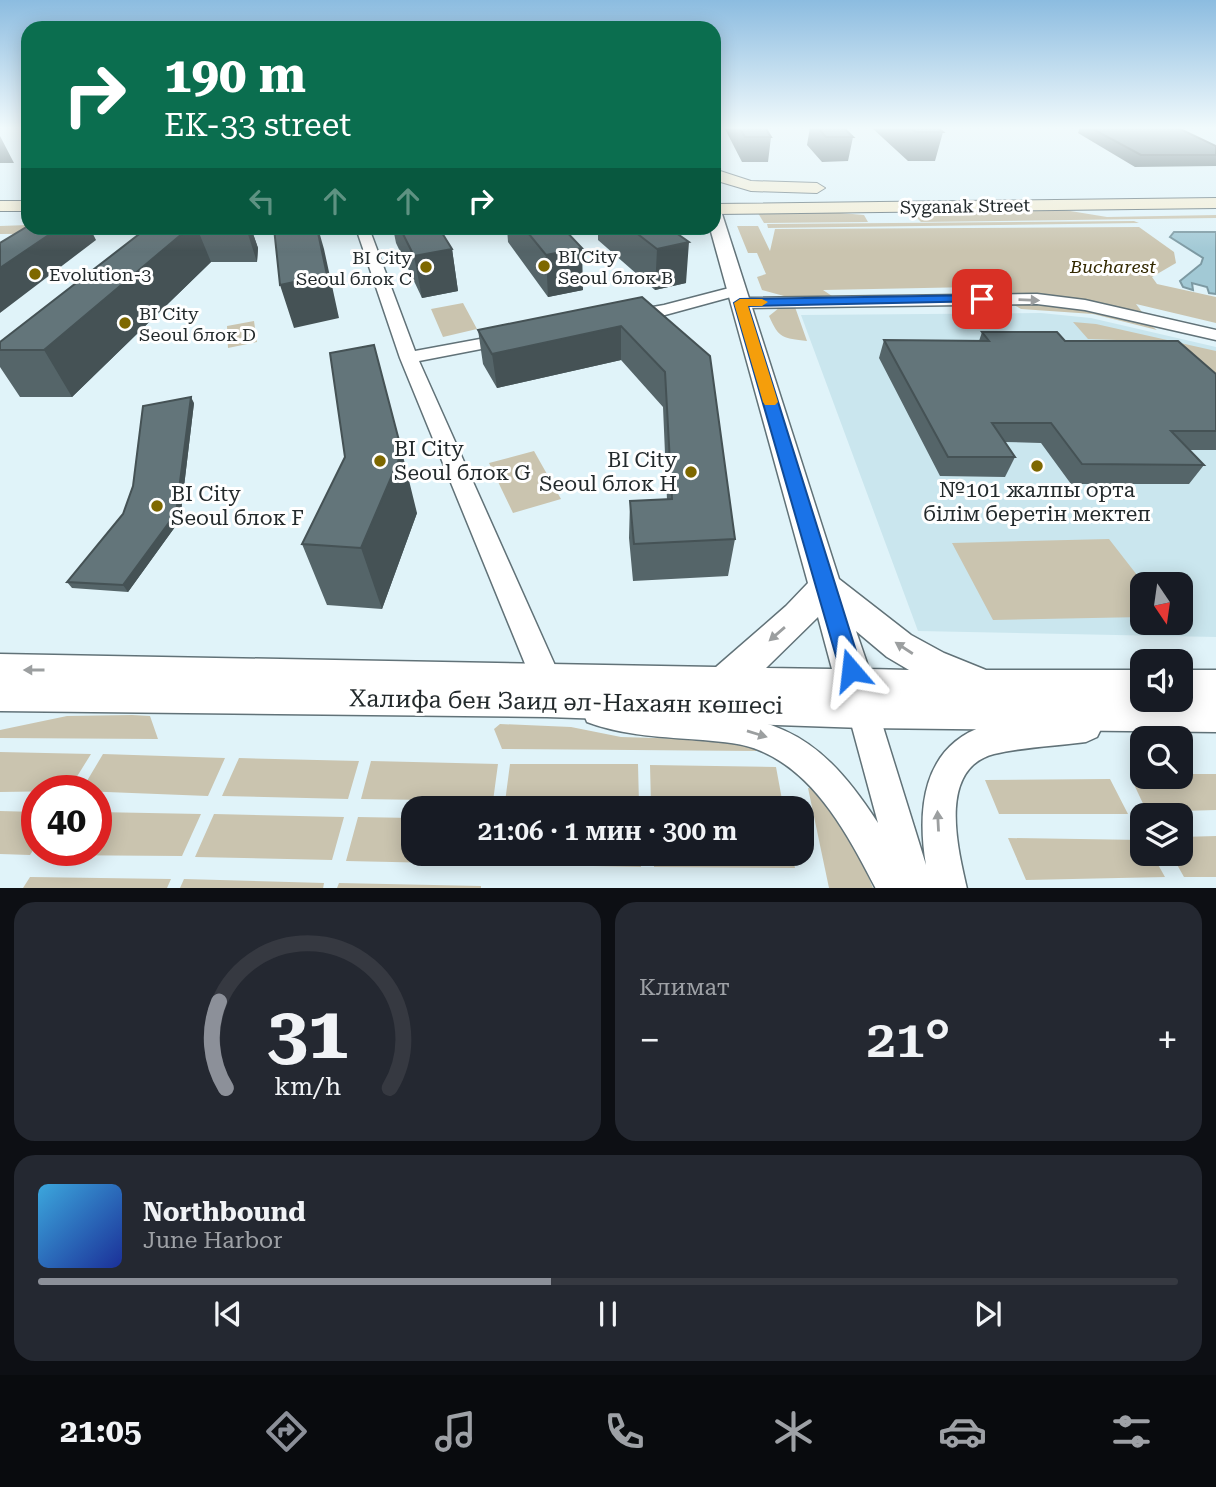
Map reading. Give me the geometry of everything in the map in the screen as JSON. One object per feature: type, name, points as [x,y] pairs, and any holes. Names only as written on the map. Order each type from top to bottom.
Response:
[{"type":"main road","points":[[721,179],[752,186],[815,188],[851,195]]},
{"type":"main road","name":"Syganak Street","points":[[721,197],[1216,191]]},
{"type":"main road","name":"Syganak Street","points":[[721,209],[1216,203]]},
{"type":"main road","points":[[0,206],[21,206]]},
{"type":"main road","points":[[0,218],[21,217]]},
{"type":"street","points":[[365,235],[409,358],[555,694],[632,722],[714,727],[756,733],[797,752],[840,796],[896,888]]},
{"type":"street","points":[[720,235],[915,888]]},
{"type":"street","points":[[614,318],[666,310],[737,292],[1037,299],[1085,305],[1216,335]]},
{"type":"street","points":[[409,358],[519,337]]},
{"type":"street","points":[[725,682],[798,616],[825,586]]},
{"type":"street","points":[[825,586],[899,646],[931,664],[987,688]]},
{"type":"street","name":"Халифа бен Заид әл-Нахаян көшесі","points":[[0,670],[555,694],[725,682],[859,698],[987,688],[1130,698]]},
{"type":"street","points":[[1193,687],[1216,687]]},
{"type":"street","points":[[0,711],[35,702],[99,693]]},
{"type":"street","name":"Халифа бен Заид әл-Нахаян көшесі","points":[[0,694],[555,694],[1130,699]]},
{"type":"street","points":[[949,888],[937,823],[938,796],[952,767],[973,746],[987,740],[1102,725],[1130,707]]},
{"type":"street","name":"Халифа бен Заид әл-Нахаян көшесі","points":[[1193,709],[1216,714]]},
{"type":"shaded area","points":[[1174,232],[1216,232],[1216,294],[1209,293],[1207,287],[1192,283],[1193,290],[1183,287],[1180,281],[1201,264],[1203,258],[1170,237]]},
{"type":"shaded area","name":"№101 жалпы орта білім беретін мектеп","points":[[1041,313],[1091,318],[1216,347],[1216,637],[918,631],[801,315]]},
{"type":"green space","points":[[1058,209],[1107,217],[1216,215],[1216,218],[921,222],[915,216],[941,211]]},
{"type":"green space","points":[[829,212],[864,215],[868,222],[764,223],[758,213]]},
{"type":"green space","points":[[1139,223],[768,228],[767,224]]},
{"type":"green space","points":[[21,225],[21,234],[0,234],[0,226]]},
{"type":"green space","name":"Bucharest","points":[[737,226],[758,226],[770,251],[775,229],[1139,227],[1174,252],[1176,263],[1152,277],[1157,284],[1216,297],[1216,323],[1136,304],[1142,312],[1084,300],[1027,294],[988,295],[974,287],[823,290],[832,296],[784,296],[762,290],[757,277],[766,274],[757,253],[748,253]]},
{"type":"green space","points":[[1009,302],[1108,312],[1128,316],[1157,330],[1093,314],[1021,309]]},
{"type":"green space","points":[[463,303],[477,329],[443,337],[431,309]]},
{"type":"green space","points":[[795,307],[807,341],[783,336],[769,316],[779,308]]},
{"type":"green space","points":[[254,321],[257,342],[228,348],[227,326]]},
{"type":"green space","points":[[1073,322],[1096,324],[1216,351],[1216,378],[1174,342],[1088,339]]},
{"type":"green space","points":[[534,451],[561,499],[513,513],[489,463]]},
{"type":"green space","points":[[1109,539],[1135,572],[1130,572],[1130,617],[993,620],[952,543]]},
{"type":"green space","points":[[67,716],[150,716],[158,739],[0,738],[0,730]]},
{"type":"green space","points":[[500,724],[571,727],[621,737],[736,743],[756,748],[756,751],[502,749],[494,729]]},
{"type":"green space","points":[[0,752],[91,754],[78,775],[21,775],[21,792],[0,792]]},
{"type":"green space","points":[[103,754],[225,758],[208,796],[112,792],[112,775],[91,775]]},
{"type":"green space","points":[[239,758],[359,761],[348,799],[222,796]]},
{"type":"green space","points":[[371,761],[498,764],[494,796],[361,799]]},
{"type":"green space","points":[[510,764],[638,764],[639,796],[506,796]]},
{"type":"green space","points":[[650,765],[776,767],[781,796],[651,796]]},
{"type":"green space","points":[[1193,774],[1216,774],[1216,810],[1193,811],[1193,803],[1143,803],[1136,789],[1193,789]]},
{"type":"green space","points":[[1110,779],[1128,814],[999,814],[985,780]]},
{"type":"green space","points":[[808,788],[820,789],[859,854],[873,888],[829,888],[814,817],[814,796],[810,796]]},
{"type":"green space","points":[[0,811],[21,812],[21,855],[0,854]]},
{"type":"green space","points":[[112,812],[201,814],[182,856],[112,856]]},
{"type":"green space","points":[[214,814],[344,817],[332,860],[195,857]]},
{"type":"green space","points":[[358,817],[401,818],[401,862],[346,861]]},
{"type":"green space","points":[[1216,836],[1216,877],[1184,877],[1178,866],[1193,866],[1193,837]]},
{"type":"green space","points":[[1008,838],[1130,840],[1130,866],[1159,866],[1165,877],[1026,880]]},
{"type":"green space","points":[[795,866],[795,868],[654,867]]},
{"type":"green space","points":[[30,877],[171,879],[167,888],[23,888]]},
{"type":"green space","points":[[184,879],[324,883],[323,888],[180,888]]},
{"type":"green space","points":[[339,883],[481,886],[481,888],[337,888]]},
{"type":"building","points":[[21,230],[21,235],[49,235],[0,268],[0,243]]},
{"type":"building","points":[[138,235],[181,235],[44,350],[0,350],[0,342]]},
{"type":"building","points":[[275,235],[318,235],[327,275],[280,285]]},
{"type":"building","points":[[404,235],[443,235],[452,249],[414,256]]},
{"type":"building","points":[[530,235],[570,235],[582,248],[546,255]]},
{"type":"building","points":[[639,235],[679,235],[689,242],[657,249]]},
{"type":"building","points":[[642,297],[710,356],[735,539],[634,544],[630,501],[672,499],[665,372],[621,326],[492,354],[478,330]]},
{"type":"building","points":[[982,332],[1057,332],[1065,341],[1178,341],[1216,374],[1216,431],[1171,431],[1204,465],[1082,464],[1051,423],[992,423],[1015,457],[948,457],[884,340],[989,341]]},
{"type":"building","points":[[374,345],[402,452],[361,548],[302,544],[345,457],[330,353]]},
{"type":"building","name":"BI City Seoul блок F","points":[[191,397],[176,513],[123,585],[67,582],[123,514],[133,486],[143,406]]},
{"type":"slow traffic","points":[[762,302],[740,303],[770,402]]},
{"type":"place","name":"BI City Seoul блок B","points":[[544,266]]},
{"type":"place","name":"BI City Seoul блок C","points":[[426,267]]},
{"type":"place","name":"Evolution-3","points":[[35,274]]},
{"type":"place","name":"BI City Seoul блок D","points":[[125,323]]},
{"type":"place","name":"BI City Seoul блок G","points":[[380,461]]},
{"type":"place","name":"№101 жалпы орта білім беретін мектеп","points":[[1037,466]]},
{"type":"place","name":"BI City Seoul блок H","points":[[691,472]]},
{"type":"place","name":"BI City Seoul блок F","points":[[157,506]]},
{"type":"route","points":[[851,670],[740,303],[982,299]]}]
